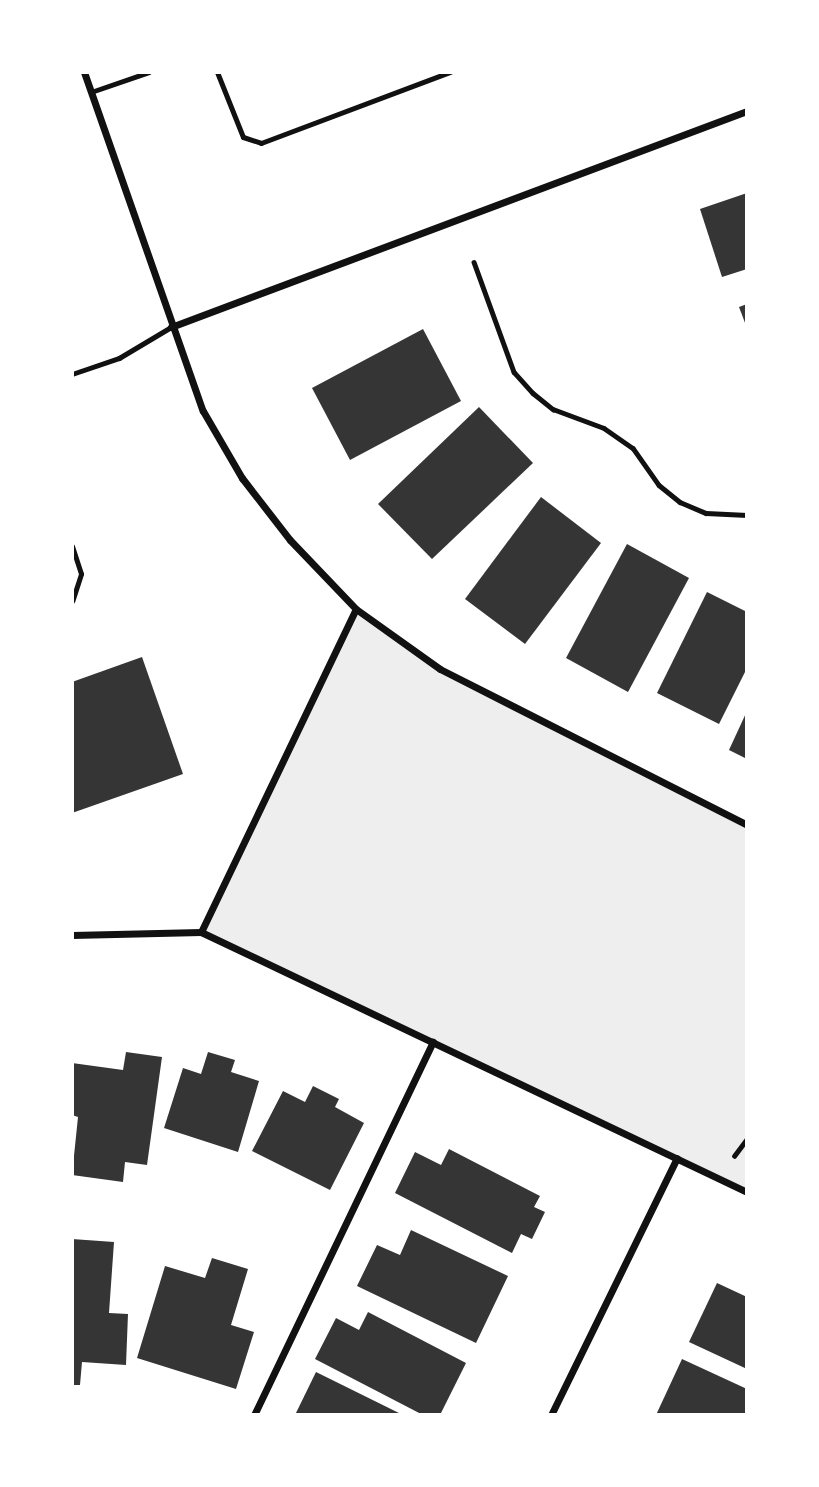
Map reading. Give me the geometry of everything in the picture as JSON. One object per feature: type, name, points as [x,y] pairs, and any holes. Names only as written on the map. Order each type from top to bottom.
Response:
[{"type":"street","points":[[84,72],[171,327],[203,411],[242,478],[290,540],[356,609],[440,669],[747,825]]},
{"type":"street","points":[[171,327],[747,111]]},
{"type":"street","points":[[201,932],[356,609]]},
{"type":"street","points":[[72,935],[201,932],[747,1192]]},
{"type":"street","points":[[254,1415],[433,1042]]},
{"type":"street","points":[[551,1415],[677,1158]]},
{"type":"lane","points":[[91,92],[149,72]]},
{"type":"lane","points":[[218,72],[243,137],[261,143],[450,72]]},
{"type":"lane","points":[[72,374],[119,358],[171,327]]},
{"type":"lane","points":[[72,546],[81,574],[72,601]]},
{"type":"path","points":[[474,261],[514,372],[533,393],[553,409],[604,428],[633,448],[659,485],[680,502],[706,513],[747,515]]},
{"type":"path","points":[[734,1156],[747,1139]]},
{"type":"shaded area","points":[[356,609],[440,669],[747,825],[747,1192],[201,932]]},
{"type":"building","points":[[747,193],[747,269],[722,277],[700,209]]},
{"type":"building","points":[[747,304],[747,328],[739,307]]},
{"type":"building","points":[[423,329],[461,401],[350,460],[312,388]]},
{"type":"building","points":[[479,407],[533,463],[432,559],[378,504]]},
{"type":"building","points":[[541,497],[601,543],[525,644],[465,599]]},
{"type":"building","points":[[627,544],[689,578],[628,692],[566,658]]},
{"type":"building","points":[[707,592],[747,612],[747,668],[719,724],[657,693]]},
{"type":"building","points":[[142,657],[183,774],[72,813],[72,682]]},
{"type":"building","points":[[747,711],[747,759],[729,750]]},
{"type":"building","points":[[126,1052],[162,1057],[147,1165],[125,1162],[123,1182],[72,1175],[78,1117],[72,1115],[72,1063],[123,1070]]},
{"type":"building","points":[[208,1052],[235,1060],[231,1072],[259,1081],[238,1152],[164,1128],[183,1068],[201,1074]]},
{"type":"building","points":[[313,1086],[339,1099],[335,1107],[364,1123],[330,1190],[252,1151],[283,1091],[305,1102]]},
{"type":"building","points":[[449,1149],[540,1196],[534,1207],[545,1212],[532,1239],[521,1234],[512,1253],[395,1193],[415,1152],[441,1165]]},
{"type":"building","points":[[411,1230],[508,1276],[476,1343],[357,1286],[377,1245],[400,1255]]},
{"type":"building","points":[[72,1239],[114,1242],[109,1313],[128,1314],[126,1365],[82,1362],[80,1385],[72,1385]]},
{"type":"building","points":[[212,1258],[248,1269],[231,1325],[254,1332],[236,1389],[137,1358],[165,1266],[205,1278]]},
{"type":"building","points":[[717,1283],[747,1297],[747,1369],[689,1342]]},
{"type":"building","points":[[368,1312],[466,1363],[440,1415],[423,1415],[315,1359],[336,1318],[359,1330]]},
{"type":"building","points":[[682,1359],[747,1389],[747,1415],[656,1415]]},
{"type":"building","points":[[316,1372],[403,1415],[295,1415]]}]
